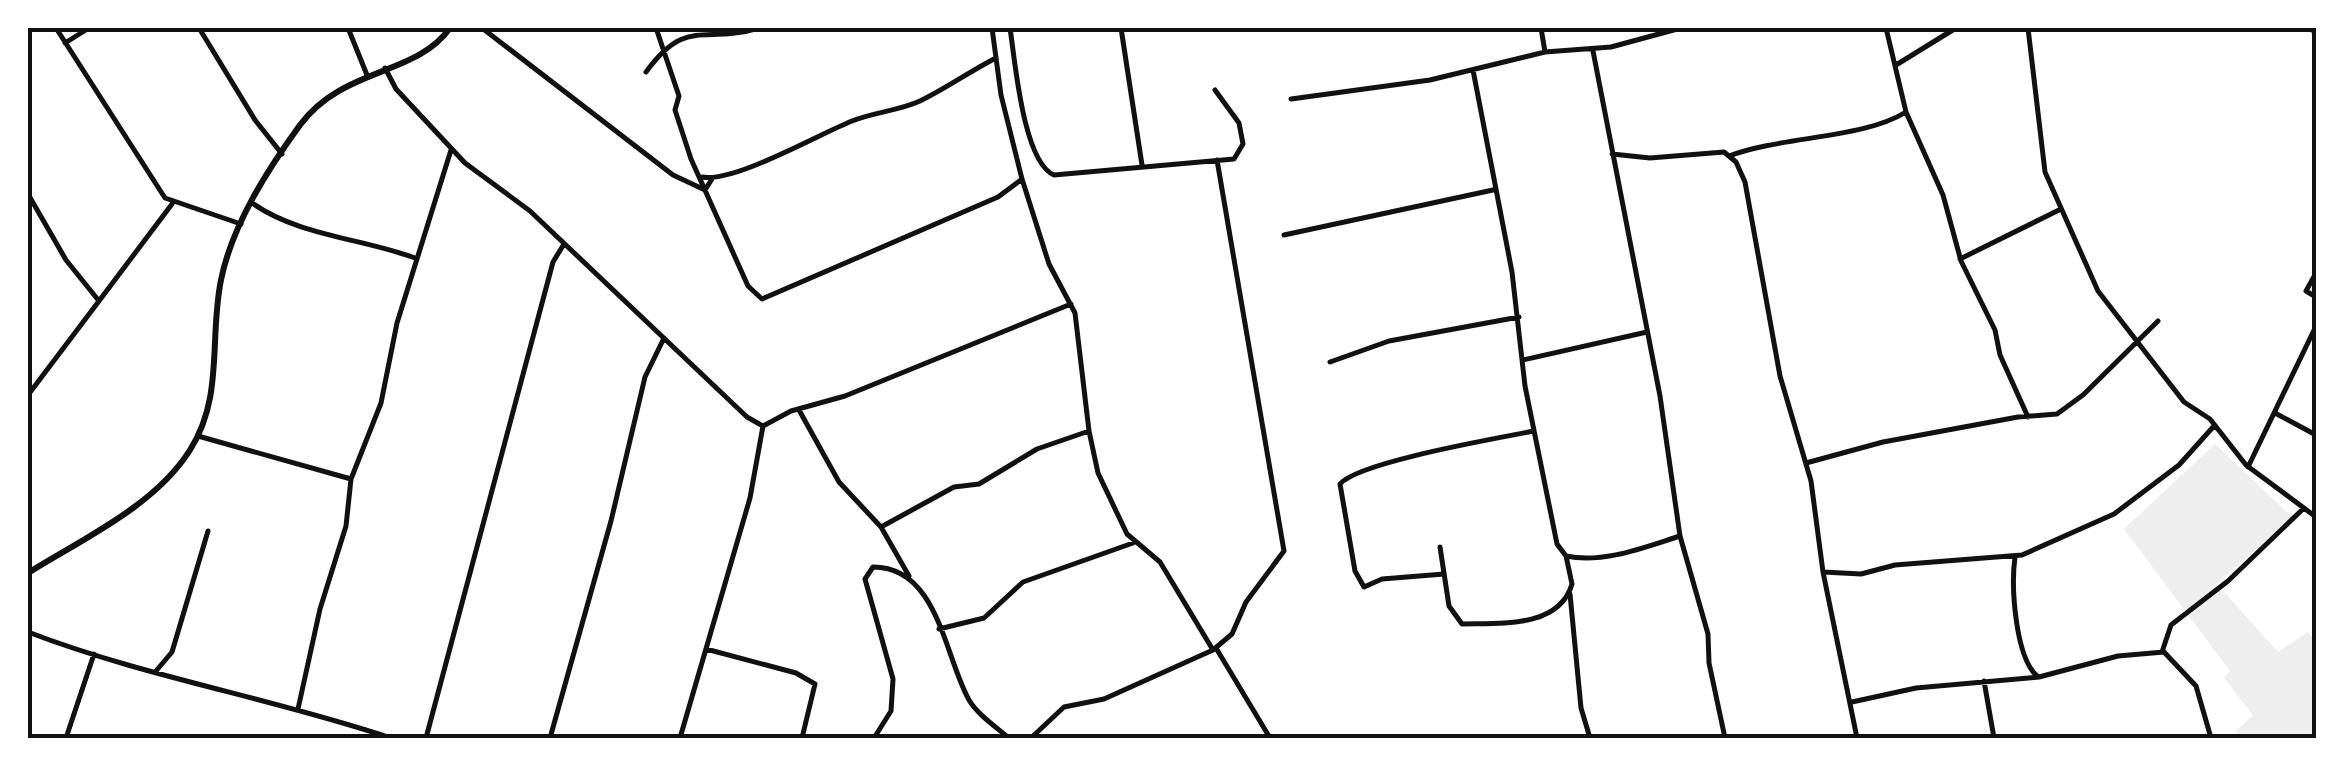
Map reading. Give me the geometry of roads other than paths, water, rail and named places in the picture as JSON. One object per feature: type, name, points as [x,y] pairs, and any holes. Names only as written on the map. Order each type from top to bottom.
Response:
[{"type":"street","points":[[56,28],[148,176],[172,204],[241,224]]},
{"type":"street","points":[[65,43],[89,28]]},
{"type":"street","points":[[199,28],[255,120],[282,154]]},
{"type":"street","points":[[348,28],[367,75]]},
{"type":"street","points":[[28,573],[165,481],[198,436],[214,386],[221,278],[241,224],[282,154],[326,95],[428,50],[450,28]]},
{"type":"street","points":[[482,28],[673,175],[705,190]]},
{"type":"street","points":[[656,28],[678,96],[676,116],[748,286],[762,299],[998,197],[1022,179]]},
{"type":"street","points":[[646,72],[664,47],[696,33],[730,34],[759,28]]},
{"type":"street","points":[[992,28],[994,59],[1022,179],[1049,264],[1072,304],[1087,387],[1088,431],[1098,473],[1129,536],[1160,562],[1266,737]]},
{"type":"street","points":[[1010,28],[1022,101],[1044,170],[1067,177],[1142,165],[1234,159],[1243,144],[1240,123],[1215,90]]},
{"type":"street","points":[[1120,28],[1142,165]]},
{"type":"street","points":[[1542,28],[1545,52]]},
{"type":"street","points":[[1291,99],[1472,70],[1545,52],[1593,51],[1682,28]]},
{"type":"street","points":[[1886,28],[1906,112],[1942,195],[1960,259],[1995,330],[2000,356],[2028,417]]},
{"type":"street","points":[[1896,65],[1956,28]]},
{"type":"street","points":[[2028,28],[2046,172],[2059,210],[2098,291],[2184,402],[2214,426],[2248,466],[2316,518]]},
{"type":"street","points":[[2308,28],[2316,32]]},
{"type":"street","points":[[730,34],[740,29]]},
{"type":"street","points":[[1593,51],[1647,332],[1680,536],[1708,634],[1709,663],[1725,738]]},
{"type":"street","points":[[702,177],[712,179],[768,162],[784,149],[853,120],[911,105],[994,59]]},
{"type":"street","points":[[385,67],[396,89],[476,173],[530,210],[763,426]]},
{"type":"street","points":[[1472,70],[1519,317],[1548,509],[1557,544],[1566,556],[1581,708],[1590,738]]},
{"type":"street","points":[[1729,156],[1837,130],[1883,125],[1906,112]]},
{"type":"street","points":[[298,709],[320,609],[346,526],[351,479],[381,403],[416,258],[451,148]]},
{"type":"street","points":[[1612,154],[1650,158],[1716,150],[1729,156],[1745,182],[1780,376],[1806,463],[1823,572],[1858,738]]},
{"type":"street","points":[[1031,738],[1064,707],[1104,699],[1214,649],[1232,634],[1246,602],[1284,551],[1217,160]]},
{"type":"street","points":[[705,190],[712,179]]},
{"type":"street","points":[[1284,235],[1493,190]]},
{"type":"street","points":[[28,195],[66,260],[98,301]]},
{"type":"street","points":[[252,203],[284,224],[370,242],[416,258]]},
{"type":"street","points":[[28,395],[172,204]]},
{"type":"street","points":[[1960,259],[2059,210]]},
{"type":"street","points":[[426,738],[554,262],[564,244]]},
{"type":"street","points":[[2316,272],[2306,291],[2316,298]]},
{"type":"street","points":[[763,426],[1072,304]]},
{"type":"street","points":[[1330,362],[1389,341],[1519,317]]},
{"type":"street","points":[[1806,463],[1883,442],[2057,414],[2070,407],[2158,321]]},
{"type":"street","points":[[2248,466],[2316,326]]},
{"type":"street","points":[[1523,360],[1647,332]]},
{"type":"street","points":[[550,738],[607,538],[645,377],[665,337]]},
{"type":"street","points":[[799,410],[839,482],[881,527],[939,629],[970,702],[1009,738]]},
{"type":"street","points":[[2275,413],[2316,435]]},
{"type":"street","points":[[680,738],[750,498],[763,426]]},
{"type":"street","points":[[1823,572],[1861,574],[1896,565],[2015,558],[2114,514],[2179,466],[2214,426]]},
{"type":"street","points":[[881,527],[954,487],[980,484],[1036,449],[1088,431]]},
{"type":"street","points":[[1444,574],[1382,579],[1364,587],[1355,571],[1340,484],[1349,476],[1388,465],[1534,431]]},
{"type":"street","points":[[198,436],[351,479]]},
{"type":"street","points":[[2162,652],[2171,626],[2228,582],[2304,508]]},
{"type":"street","points":[[156,670],[172,652],[208,531]]},
{"type":"street","points":[[1126,544],[1129,536]]},
{"type":"street","points":[[1566,556],[1638,551],[1680,536]]},
{"type":"street","points":[[939,629],[984,618],[1023,582],[1136,543]]},
{"type":"street","points":[[1440,547],[1450,606],[1462,624],[1531,618],[1555,608],[1570,591]]},
{"type":"street","points":[[2015,558],[2012,589],[2027,668],[2038,677]]},
{"type":"street","points":[[874,738],[891,711],[893,679],[864,579],[873,567],[890,567],[910,578]]},
{"type":"street","points":[[28,632],[392,738]]},
{"type":"street","points":[[706,649],[796,673],[816,684],[802,738]]},
{"type":"street","points":[[1852,702],[1916,688],[2038,677],[2118,656],[2162,652]]},
{"type":"street","points":[[2162,652],[2196,686],[2211,738]]},
{"type":"street","points":[[66,738],[94,654]]},
{"type":"street","points":[[2018,678],[2027,668]]},
{"type":"street","points":[[1984,680],[1994,738]]}]
